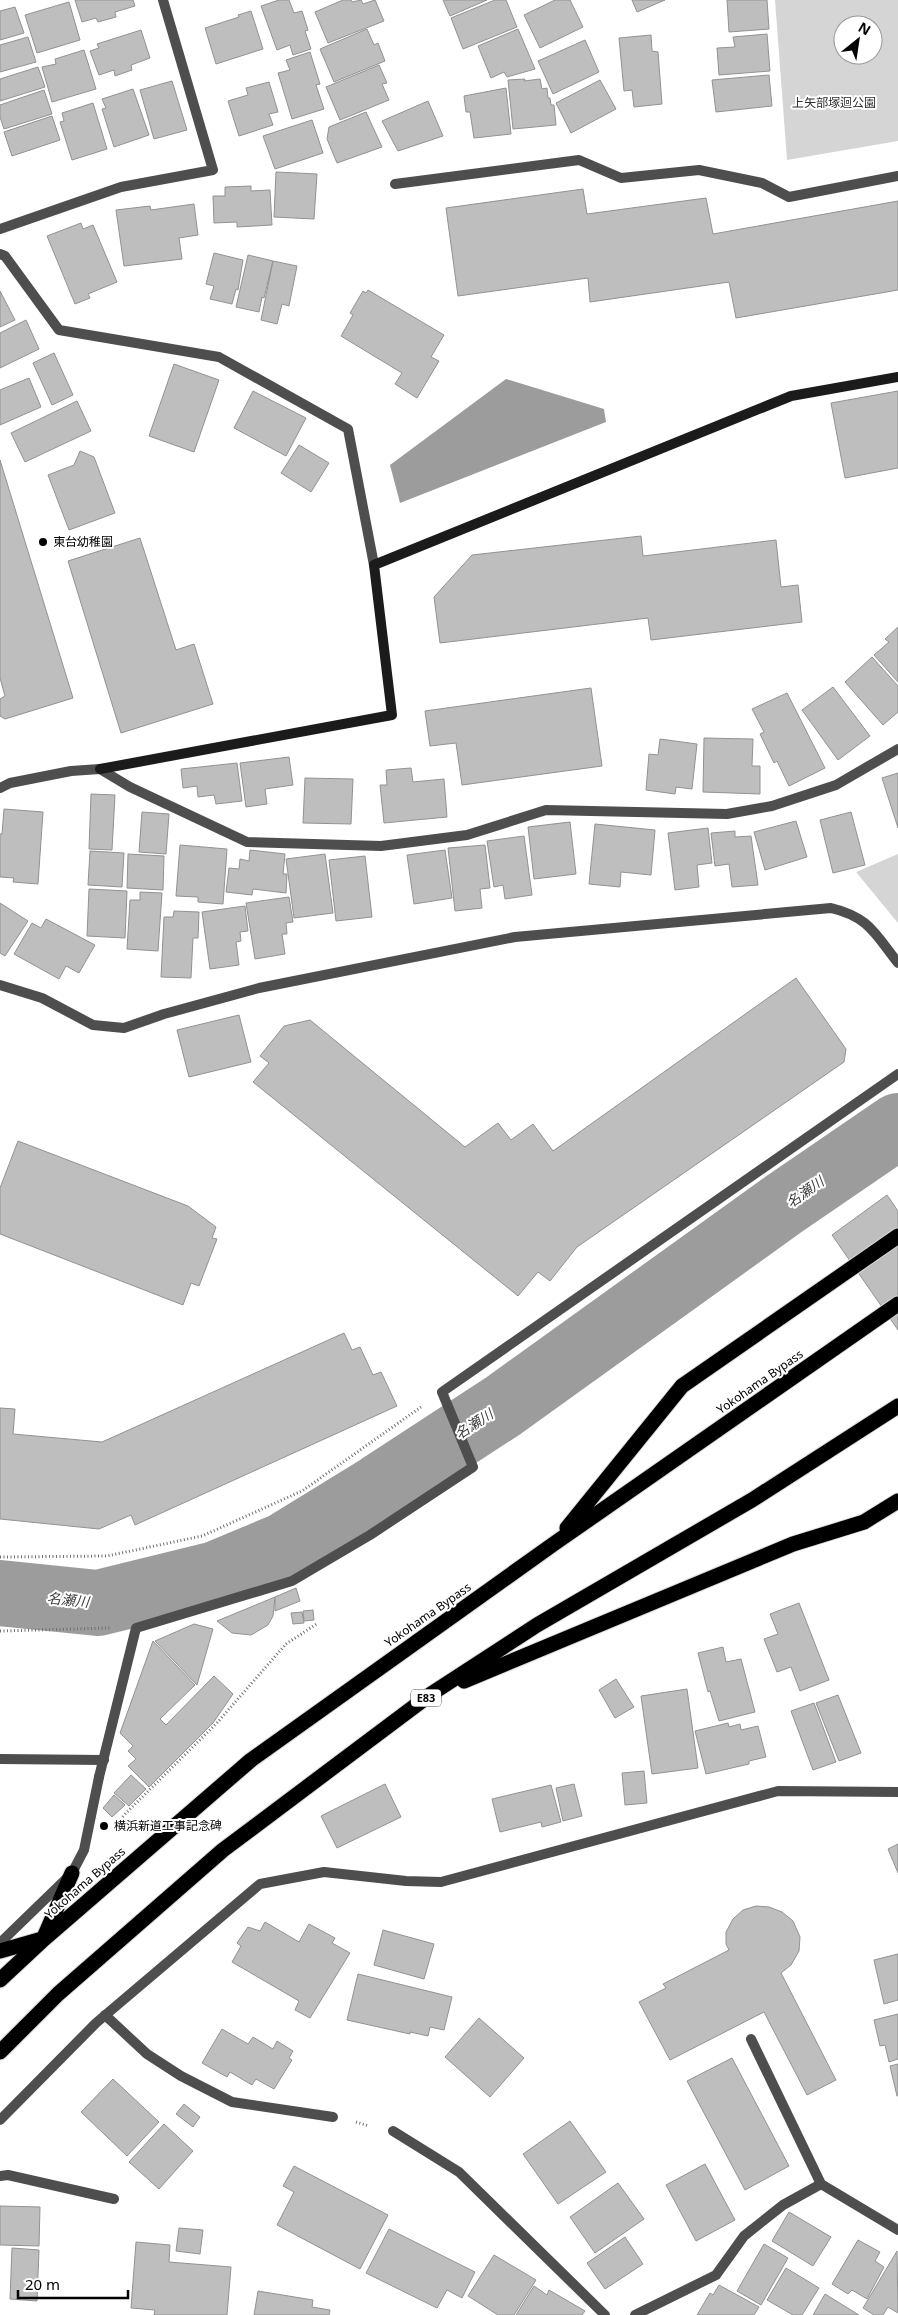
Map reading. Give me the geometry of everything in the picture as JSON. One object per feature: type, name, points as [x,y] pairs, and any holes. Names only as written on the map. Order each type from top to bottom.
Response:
[{"type":"highway","points":[[554,1543],[682,1386],[898,1236]]},
{"type":"highway","name":"Yokohama Bypass","points":[[0,1980],[44,1939],[251,1760],[554,1543],[898,1304]]},
{"type":"highway","name":"E83","points":[[0,2052],[58,1994],[223,1850],[431,1694],[537,1625],[752,1500],[898,1406]]},
{"type":"highway","points":[[431,1694],[612,1621],[793,1544],[864,1522],[898,1501]]},
{"type":"highway","points":[[0,1951],[44,1939],[72,1873]]},
{"type":"street","points":[[1,225],[121,187],[213,170],[164,0]]},
{"type":"street","points":[[395,184],[579,160],[621,178],[699,170],[762,183],[789,198],[898,176]]},
{"type":"street","points":[[0,254],[5,256],[59,330],[219,357],[348,429],[374,565],[392,715],[100,769],[71,771],[10,783],[0,788]]},
{"type":"street","points":[[374,565],[791,396],[898,378]]},
{"type":"street","points":[[100,769],[130,788],[247,842],[381,846],[467,835],[546,810],[727,814],[772,806],[836,785],[898,749]]},
{"type":"street","points":[[0,985],[42,998],[93,1025],[124,1028],[164,1014],[259,988],[515,936],[831,908],[851,913],[869,925],[898,963]]},
{"type":"street","points":[[0,1943],[72,1873],[84,1850],[99,1777],[136,1628],[292,1580],[370,1535],[473,1467],[444,1396],[898,1074]]},
{"type":"street","points":[[0,1759],[104,1760]]},
{"type":"street","points":[[0,2120],[105,2015],[260,1884],[324,1872],[406,1881],[442,1882],[778,1791],[898,1792]]},
{"type":"street","points":[[105,2015],[147,2054],[181,2076],[232,2102],[333,2117]]},
{"type":"street","points":[[751,2038],[821,2184],[898,2230]]},
{"type":"street","points":[[393,2131],[459,2172],[604,2315]]},
{"type":"street","points":[[0,2176],[8,2175],[114,2199]]},
{"type":"street","points":[[635,2315],[716,2275],[744,2236],[783,2204],[821,2184]]},
{"type":"path","points":[[0,1557],[107,1556],[202,1536],[302,1491],[444,1396]]},
{"type":"path","points":[[114,1830],[124,1814],[216,1724],[286,1644],[318,1623]]},
{"type":"path","points":[[0,1631],[136,1628]]},
{"type":"path","points":[[333,2117],[393,2131]]},
{"type":"green space","name":"上矢部塚迴公園","points":[[775,0],[898,0],[898,141],[787,160]]},
{"type":"green space","points":[[898,854],[898,923],[856,872]]},
{"type":"shaded area","points":[[506,379],[604,409],[606,422],[400,503],[390,465]]},
{"type":"building","points":[[75,0],[133,0],[135,6],[115,12],[116,17],[98,22],[96,18],[82,22]]},
{"type":"building","points":[[279,0],[289,0],[294,13],[302,11],[308,30],[305,31],[311,49],[293,55],[290,45],[277,50],[261,6]]},
{"type":"building","points":[[343,0],[351,0],[352,2],[361,0],[363,4],[375,0],[384,21],[328,43],[315,12]]},
{"type":"building","points":[[443,0],[487,0],[450,16]]},
{"type":"building","points":[[495,0],[506,0],[517,27],[463,49],[451,18]]},
{"type":"building","points":[[555,0],[570,0],[583,27],[540,48],[524,15]]},
{"type":"building","points":[[632,0],[665,0],[637,12]]},
{"type":"building","points":[[727,0],[767,0],[769,29],[729,32]]},
{"type":"building","points":[[69,2],[80,40],[37,53],[25,15]]},
{"type":"building","points":[[15,7],[24,33],[0,40],[0,11]]},
{"type":"building","points":[[251,11],[263,49],[216,64],[205,28]]},
{"type":"building","points":[[367,29],[374,45],[378,43],[385,61],[334,82],[320,49]]},
{"type":"building","points":[[518,29],[535,69],[507,77],[504,72],[491,78],[478,46]]},
{"type":"building","points":[[141,30],[150,58],[131,65],[132,70],[115,76],[114,70],[99,75],[90,51],[99,48],[97,44]]},
{"type":"building","points":[[767,34],[770,71],[719,75],[717,48],[735,47],[733,37]]},
{"type":"building","points":[[651,35],[652,51],[658,52],[662,104],[634,107],[632,90],[624,91],[619,38]]},
{"type":"building","points":[[28,37],[36,62],[0,72],[0,45]]},
{"type":"building","points":[[585,40],[599,72],[553,94],[538,61]]},
{"type":"building","points":[[84,50],[96,89],[52,102],[42,67],[56,64],[55,59]]},
{"type":"building","points":[[310,52],[320,84],[316,85],[324,109],[292,119],[278,73],[290,70],[286,60]]},
{"type":"building","points":[[379,65],[387,83],[382,84],[389,100],[340,120],[326,87]]},
{"type":"building","points":[[38,67],[45,87],[0,101],[0,79]]},
{"type":"building","points":[[769,75],[772,106],[716,112],[712,80]]},
{"type":"building","points":[[525,79],[524,81],[540,79],[542,89],[547,88],[548,98],[550,98],[551,105],[554,105],[556,125],[513,129],[508,80]]},
{"type":"building","points":[[600,80],[616,109],[571,133],[556,103]]},
{"type":"building","points":[[172,81],[187,130],[154,139],[140,90]]},
{"type":"building","points":[[269,82],[278,112],[269,114],[273,125],[239,136],[228,101],[248,95],[246,88]]},
{"type":"building","points":[[506,88],[511,134],[474,138],[470,112],[466,112],[464,96]]},
{"type":"building","points":[[133,89],[149,135],[114,147],[102,109],[106,108],[102,99]]},
{"type":"building","points":[[44,90],[52,114],[4,129],[0,117],[0,105]]},
{"type":"building","points":[[428,101],[443,136],[398,151],[382,121]]},
{"type":"building","points":[[93,103],[107,149],[72,160],[60,122],[64,121],[62,113]]},
{"type":"building","points":[[366,112],[382,147],[337,163],[327,139],[329,127]]},
{"type":"building","points":[[52,116],[60,140],[12,156],[4,132]]},
{"type":"building","points":[[312,120],[323,153],[275,169],[263,136]]},
{"type":"building","points":[[276,172],[317,174],[314,219],[274,217]]},
{"type":"building","points":[[251,186],[251,191],[270,190],[272,225],[237,227],[237,222],[214,223],[213,196],[225,196],[225,187]]},
{"type":"building","points":[[583,189],[587,214],[706,198],[713,234],[898,201],[898,290],[736,318],[729,282],[590,302],[588,278],[458,296],[446,208]]},
{"type":"building","points":[[194,204],[198,235],[179,238],[182,259],[124,266],[116,210],[150,206],[151,210]]},
{"type":"building","points":[[81,223],[83,229],[93,225],[117,282],[88,294],[90,298],[75,304],[47,236]]},
{"type":"building","points":[[214,253],[243,260],[238,290],[236,289],[232,304],[210,299],[214,286],[206,284]]},
{"type":"building","points":[[248,255],[273,261],[259,312],[236,307]]},
{"type":"building","points":[[273,261],[297,266],[289,306],[282,304],[277,324],[261,320]]},
{"type":"building","points":[[368,290],[444,335],[431,357],[439,361],[417,398],[395,384],[402,373],[341,336],[353,315],[350,313],[363,291],[366,293]]},
{"type":"building","points":[[0,291],[15,320],[0,327]]},
{"type":"building","points":[[26,320],[39,349],[0,368],[0,333]]},
{"type":"building","points":[[54,353],[73,395],[52,405],[33,363]]},
{"type":"building","points":[[174,364],[219,380],[194,452],[149,436]]},
{"type":"building","points":[[29,378],[41,407],[0,425],[0,390]]},
{"type":"building","points":[[253,391],[306,418],[286,456],[234,428]]},
{"type":"building","points":[[898,391],[898,468],[845,478],[831,403]]},
{"type":"building","points":[[77,401],[91,431],[25,462],[11,433]]},
{"type":"building","points":[[299,445],[329,463],[311,492],[281,473]]},
{"type":"building","points":[[80,451],[94,457],[115,513],[69,530],[48,475],[74,465]]},
{"type":"building","points":[[0,460],[73,698],[5,719],[0,716],[0,699],[5,696],[0,678]]},
{"type":"building","points":[[641,536],[643,556],[776,540],[781,587],[798,585],[802,622],[651,640],[648,618],[440,643],[434,597],[472,555]]},
{"type":"building","points":[[140,538],[176,650],[194,644],[213,704],[121,733],[68,561]]},
{"type":"building","points":[[898,627],[898,682],[874,655],[889,642],[885,639]]},
{"type":"building","points":[[872,657],[898,686],[898,712],[883,725],[845,682]]},
{"type":"building","points":[[833,687],[870,736],[838,760],[802,710]]},
{"type":"building","points":[[591,688],[602,766],[462,785],[456,743],[430,746],[425,711]]},
{"type":"building","points":[[787,693],[825,768],[789,786],[777,761],[774,763],[760,734],[764,732],[752,709]]},
{"type":"building","points":[[704,738],[753,739],[752,766],[760,766],[760,794],[703,792]]},
{"type":"building","points":[[660,739],[697,744],[692,789],[676,787],[675,794],[646,790],[649,754],[658,755]]},
{"type":"building","points":[[289,757],[293,785],[265,789],[267,804],[246,807],[240,763]]},
{"type":"building","points":[[237,763],[242,801],[216,804],[214,795],[198,797],[197,786],[183,788],[181,769]]},
{"type":"building","points":[[411,768],[413,782],[444,779],[447,817],[384,823],[380,785],[387,785],[386,770]]},
{"type":"building","points":[[898,773],[898,828],[882,778]]},
{"type":"building","points":[[305,778],[353,779],[351,824],[303,823]]},
{"type":"building","points":[[91,794],[115,795],[112,850],[89,849]]},
{"type":"building","points":[[4,809],[43,812],[38,884],[13,882],[14,878],[0,877],[0,834],[2,834]]},
{"type":"building","points":[[142,812],[169,814],[166,854],[139,852]]},
{"type":"building","points":[[851,812],[865,865],[833,873],[820,820]]},
{"type":"building","points":[[796,821],[807,857],[765,870],[754,832]]},
{"type":"building","points":[[570,822],[576,874],[534,879],[528,827]]},
{"type":"building","points":[[595,824],[655,830],[651,875],[621,872],[620,887],[589,884]]},
{"type":"building","points":[[708,828],[712,863],[697,865],[699,887],[675,890],[668,833]]},
{"type":"building","points":[[735,831],[735,837],[751,836],[758,885],[732,887],[729,864],[715,866],[711,833]]},
{"type":"building","points":[[524,836],[532,895],[505,899],[503,885],[494,887],[487,841]]},
{"type":"building","points":[[180,845],[227,849],[223,904],[198,902],[198,897],[176,896]]},
{"type":"building","points":[[485,845],[490,888],[480,889],[482,908],[455,911],[448,848]]},
{"type":"building","points":[[250,850],[285,854],[283,874],[287,874],[286,893],[253,889],[252,895],[226,892],[229,868],[239,869],[240,859],[249,861]]},
{"type":"building","points":[[445,850],[452,898],[414,904],[407,855]]},
{"type":"building","points":[[90,851],[124,853],[122,887],[88,885]]},
{"type":"building","points":[[128,854],[164,856],[163,890],[127,888]]},
{"type":"building","points":[[325,854],[333,913],[294,918],[286,859]]},
{"type":"building","points":[[365,856],[372,917],[336,921],[329,860]]},
{"type":"building","points":[[89,889],[127,891],[125,938],[87,936]]},
{"type":"building","points":[[140,892],[162,893],[158,951],[127,949],[130,900],[140,900]]},
{"type":"building","points":[[289,897],[293,922],[286,923],[287,934],[282,934],[285,954],[255,959],[246,903]]},
{"type":"building","points":[[0,903],[28,921],[5,956],[0,953]]},
{"type":"building","points":[[245,906],[248,931],[240,932],[241,941],[236,942],[239,965],[210,969],[202,912]]},
{"type":"building","points":[[174,911],[199,912],[198,938],[193,938],[191,978],[161,977],[164,917],[173,917]]},
{"type":"building","points":[[46,919],[95,945],[79,973],[66,966],[59,979],[14,954],[32,923],[41,928]]},
{"type":"building","points":[[796,978],[846,1049],[844,1062],[577,1247],[550,1281],[538,1272],[518,1296],[253,1082],[269,1063],[260,1056],[284,1026],[310,1020],[465,1147],[498,1123],[511,1140],[533,1124],[553,1151]]},
{"type":"building","points":[[239,1015],[251,1062],[189,1077],[177,1030]]},
{"type":"building","points":[[18,1141],[188,1206],[216,1227],[212,1238],[217,1239],[199,1286],[191,1283],[183,1305],[0,1234],[0,1188]]},
{"type":"building","points":[[887,1195],[898,1211],[898,1330],[832,1235]]},
{"type":"building","points":[[344,1333],[352,1350],[360,1347],[373,1375],[381,1372],[397,1406],[135,1525],[131,1515],[99,1529],[0,1519],[0,1408],[15,1409],[13,1434],[102,1442]]},
{"type":"building","points":[[296,1588],[300,1601],[275,1611],[275,1597]]},
{"type":"building","points":[[275,1597],[273,1616],[268,1625],[251,1635],[232,1633],[217,1621]]},
{"type":"building","points":[[799,1603],[829,1680],[800,1691],[791,1667],[777,1672],[764,1639],[778,1634],[770,1614]]},
{"type":"building","points":[[313,1610],[314,1620],[304,1621],[303,1611]]},
{"type":"building","points":[[302,1612],[304,1623],[293,1624],[291,1613]]},
{"type":"building","points":[[194,1624],[213,1629],[197,1685],[155,1641]]},
{"type":"building","points":[[153,1641],[195,1685],[160,1719],[166,1725],[214,1676],[233,1694],[213,1723],[149,1787],[128,1766],[136,1759],[128,1751],[133,1746],[120,1733]]},
{"type":"building","points":[[723,1647],[726,1662],[741,1659],[755,1712],[719,1721],[710,1691],[708,1692],[698,1653]]},
{"type":"building","points":[[616,1679],[634,1707],[615,1718],[599,1690]]},
{"type":"building","points":[[687,1689],[698,1768],[652,1774],[641,1696]]},
{"type":"building","points":[[838,1695],[861,1753],[839,1761],[816,1703]]},
{"type":"building","points":[[814,1703],[836,1762],[813,1770],[791,1711]]},
{"type":"building","points":[[728,1723],[729,1727],[740,1724],[741,1730],[758,1726],[766,1757],[749,1761],[749,1764],[706,1774],[695,1731]]},
{"type":"building","points":[[644,1771],[647,1803],[625,1805],[622,1773]]},
{"type":"building","points":[[131,1775],[146,1789],[129,1806],[114,1793]]},
{"type":"building","points":[[385,1784],[401,1817],[337,1848],[321,1816]]},
{"type":"building","points":[[574,1784],[582,1816],[563,1821],[556,1788]]},
{"type":"building","points":[[551,1785],[561,1822],[542,1827],[541,1822],[500,1832],[492,1799]]},
{"type":"building","points":[[114,1795],[125,1805],[112,1817],[103,1808]]},
{"type":"building","points":[[898,1844],[898,1873],[888,1849]]},
{"type":"building","points":[[756,1906],[769,1907],[782,1912],[793,1921],[800,1937],[799,1951],[791,1965],[781,1973],[836,2080],[807,2095],[764,2012],[670,2060],[639,2002],[666,1988],[663,1984],[729,1950],[726,1944],[726,1932],[733,1919],[743,1910]]},
{"type":"building","points":[[265,1922],[299,1942],[309,1924],[335,1938],[332,1943],[350,1953],[310,2018],[295,2010],[299,2001],[232,1962],[241,1946],[237,1943],[248,1927],[260,1931]]},
{"type":"building","points":[[383,1930],[434,1944],[424,1979],[374,1965]]},
{"type":"building","points":[[898,1954],[898,2000],[884,2004],[874,1960]]},
{"type":"building","points":[[358,1974],[452,1997],[444,2030],[430,2027],[428,2036],[410,2032],[410,2034],[347,2020]]},
{"type":"building","points":[[898,2014],[898,2059],[889,2062],[885,2045],[880,2046],[874,2020]]},
{"type":"building","points":[[479,2018],[524,2058],[490,2097],[445,2057]]},
{"type":"building","points":[[222,2029],[248,2044],[253,2037],[273,2049],[277,2041],[293,2051],[289,2058],[292,2060],[274,2089],[256,2079],[252,2085],[230,2072],[227,2077],[202,2063]]},
{"type":"building","points":[[732,2058],[789,2166],[745,2190],[687,2081]]},
{"type":"building","points":[[898,2064],[898,2096],[897,2096],[890,2066]]},
{"type":"building","points":[[113,2079],[159,2122],[127,2156],[81,2112]]},
{"type":"building","points":[[184,2104],[200,2117],[193,2127],[176,2114]]},
{"type":"building","points":[[570,2121],[606,2172],[558,2204],[523,2154]]},
{"type":"building","points":[[164,2124],[193,2151],[159,2189],[129,2162]]},
{"type":"building","points":[[705,2164],[735,2220],[696,2241],[666,2185]]},
{"type":"building","points":[[294,2166],[388,2215],[360,2269],[277,2225],[294,2192],[283,2186]]},
{"type":"building","points":[[618,2183],[644,2219],[595,2253],[570,2217]]},
{"type":"building","points":[[0,2206],[40,2207],[39,2246],[0,2245]]},
{"type":"building","points":[[789,2212],[831,2237],[813,2266],[772,2241]]},
{"type":"building","points":[[179,2228],[203,2230],[200,2254],[176,2251]]},
{"type":"building","points":[[389,2229],[475,2272],[462,2298],[447,2290],[437,2308],[366,2273]]},
{"type":"building","points":[[625,2237],[643,2264],[605,2289],[587,2263]]},
{"type":"building","points":[[858,2240],[880,2252],[875,2261],[884,2267],[867,2299],[852,2290],[848,2294],[832,2284]]},
{"type":"building","points":[[136,2242],[170,2245],[169,2262],[231,2267],[227,2315],[154,2315],[155,2310],[131,2308]]},
{"type":"building","points":[[764,2244],[788,2258],[761,2305],[737,2291]]},
{"type":"building","points":[[12,2248],[39,2250],[37,2301],[10,2299]]},
{"type":"building","points":[[897,2251],[898,2313],[888,2307],[883,2315],[874,2315],[863,2308]]},
{"type":"building","points":[[494,2255],[536,2280],[514,2315],[498,2315],[468,2296]]},
{"type":"building","points":[[786,2268],[819,2288],[802,2315],[793,2315],[767,2300]]},
{"type":"building","points":[[719,2285],[759,2307],[754,2315],[697,2315],[710,2293],[713,2295]]},
{"type":"building","points":[[534,2286],[547,2295],[549,2290],[585,2311],[582,2315],[516,2315]]},
{"type":"building","points":[[258,2291],[313,2300],[312,2307],[330,2310],[329,2315],[254,2315]]},
{"type":"building","points":[[825,2294],[859,2315],[813,2315]]},
{"type":"waterway","name":"名瀬川","points":[[0,1593],[98,1603],[216,1574],[283,1546],[379,1487],[503,1406],[784,1204],[898,1126]]},
{"type":"place","name":"東台幼稚園","points":[[43,542]]},
{"type":"place","name":"横浜新道工事記念碑","points":[[104,1826]]}]
